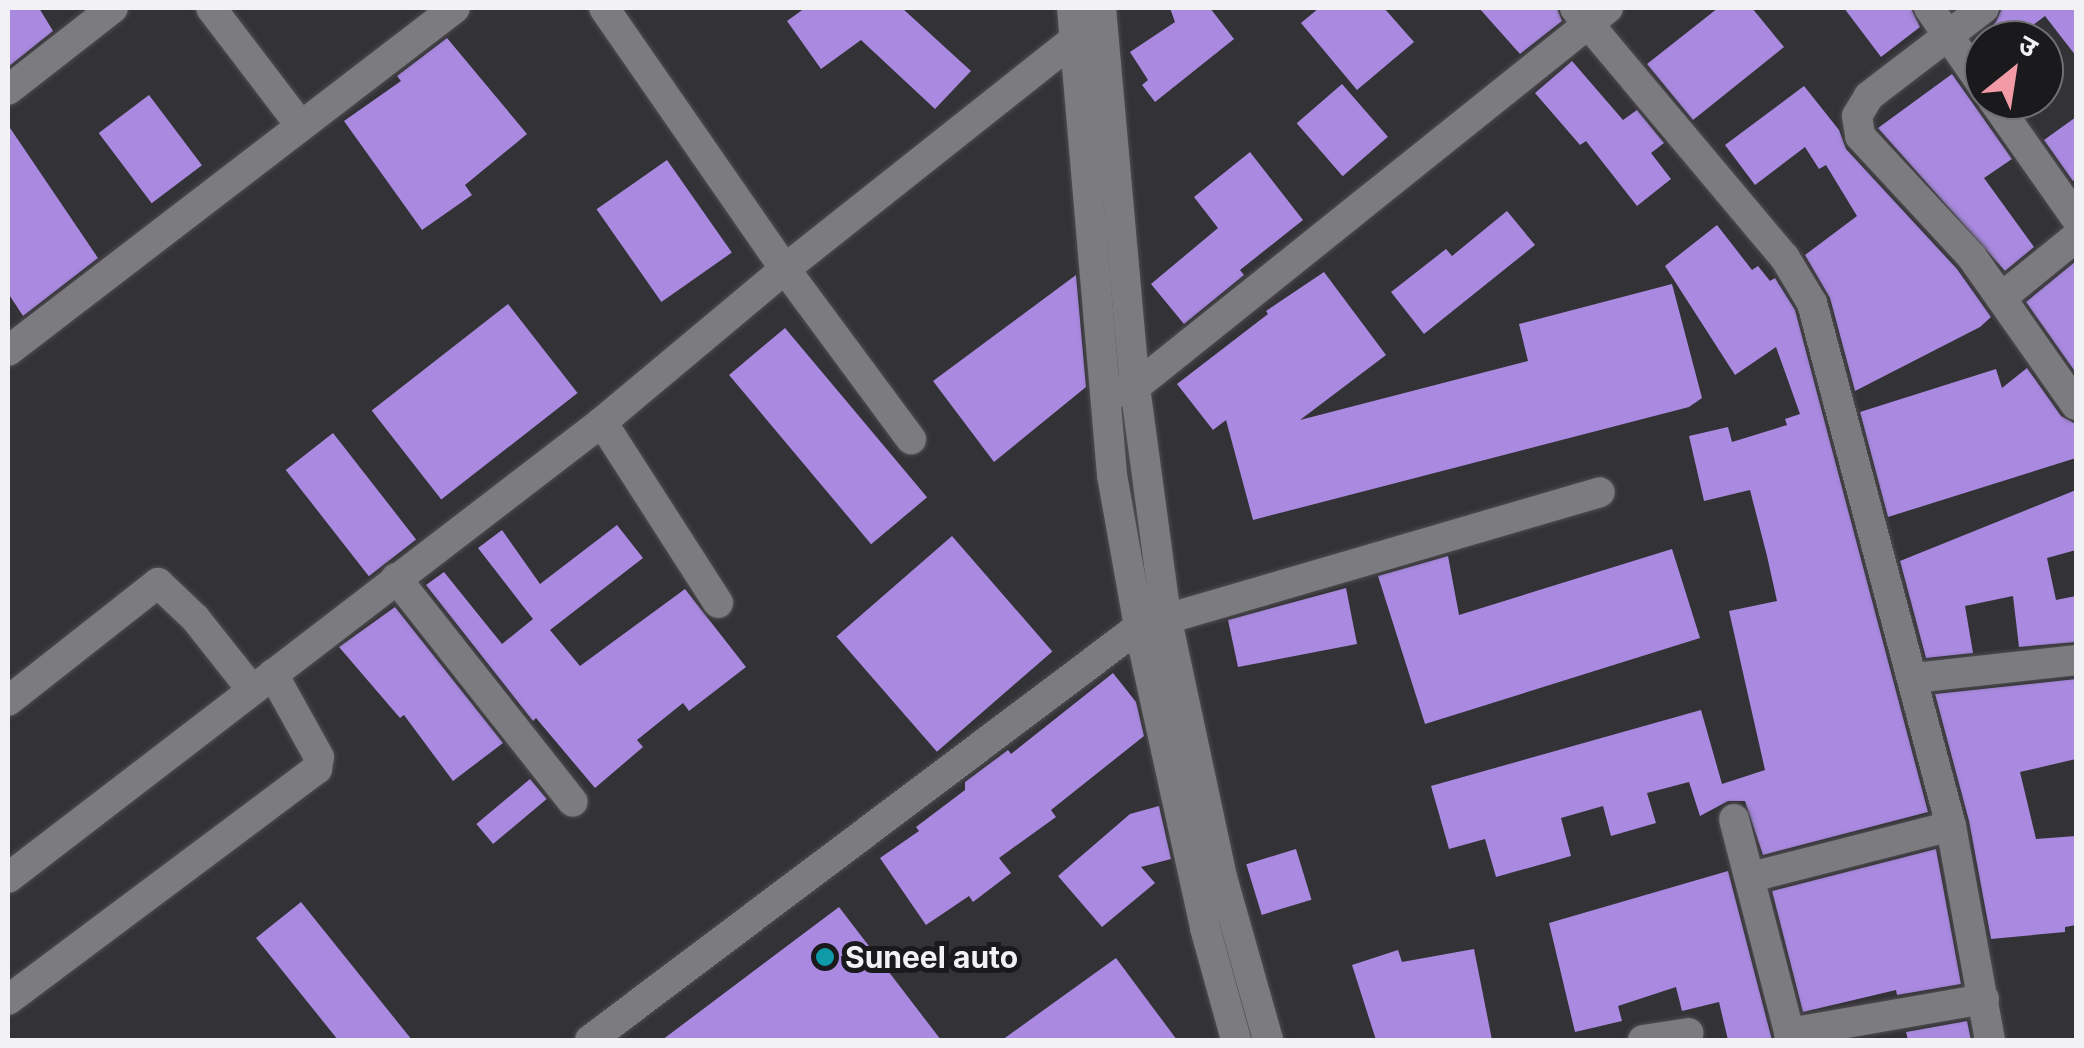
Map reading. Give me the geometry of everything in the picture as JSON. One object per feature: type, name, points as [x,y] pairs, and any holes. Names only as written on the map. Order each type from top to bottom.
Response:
[{"type":"street","points":[[8,90],[113,8]]},
{"type":"street","points":[[211,8],[301,126]]},
{"type":"street","points":[[8,351],[455,8]]},
{"type":"street","points":[[604,8],[785,269],[910,440]]},
{"type":"street","points":[[1072,8],[1152,622],[1219,924],[1236,1040]]},
{"type":"street","points":[[1101,8],[1120,392]]},
{"type":"street","points":[[1929,8],[1964,60]]},
{"type":"street","points":[[1984,8],[1869,96],[1857,116],[1860,136],[1972,257],[2076,405]]},
{"type":"street","points":[[1120,392],[1590,13],[1802,281],[1812,302],[1951,826],[1990,1040]]},
{"type":"street","points":[[8,878],[602,422],[785,269],[1075,39]]},
{"type":"street","points":[[2007,120],[2076,218]]},
{"type":"street","points":[[2001,298],[2076,237]]},
{"type":"street","points":[[602,422],[718,603]]},
{"type":"street","points":[[590,1040],[1152,622],[1600,492]]},
{"type":"street","points":[[396,578],[573,802]]},
{"type":"street","points":[[8,702],[158,583],[262,682],[319,757],[317,769],[8,1000]]},
{"type":"street","points":[[1914,678],[2076,660]]},
{"type":"street","points":[[1734,819],[1790,1037],[1984,1000]]},
{"type":"street","points":[[1751,877],[1951,826]]},
{"type":"street","points":[[1219,924],[1268,1040]]},
{"type":"street","points":[[1643,1040],[1688,1033]]},
{"type":"building","points":[[8,8],[39,8],[53,31],[8,67]]},
{"type":"building","points":[[805,8],[902,8],[971,71],[935,109],[861,40],[821,69],[787,21]]},
{"type":"building","points":[[1170,8],[1210,8],[1234,39],[1155,102],[1142,85],[1148,80],[1130,52],[1175,22]]},
{"type":"building","points":[[1319,8],[1384,8],[1414,42],[1357,90],[1301,23]]},
{"type":"building","points":[[1479,8],[1557,8],[1562,21],[1520,54]]},
{"type":"building","points":[[1718,8],[1752,8],[1784,47],[1693,120],[1647,64]]},
{"type":"building","points":[[1844,8],[1911,8],[1920,27],[1881,57]]},
{"type":"building","points":[[2002,8],[2076,8],[2076,56],[2064,41],[2064,20],[2048,20],[2045,16],[2040,20],[1997,20]]},
{"type":"building","points":[[447,38],[527,134],[465,185],[472,195],[422,230],[344,121],[401,81],[397,76]]},
{"type":"building","points":[[1572,61],[1623,120],[1637,110],[1664,143],[1651,153],[1671,179],[1637,206],[1586,141],[1580,145],[1535,93]]},
{"type":"building","points":[[1952,74],[1964,91],[1964,120],[1984,120],[2012,159],[1984,178],[2034,247],[2005,271],[1878,128]]},
{"type":"building","points":[[1342,84],[1388,137],[1343,176],[1297,123]]},
{"type":"building","points":[[1804,86],[1839,130],[1846,149],[1957,269],[1991,317],[1980,327],[1855,391],[1830,298],[1805,255],[1857,216],[1826,165],[1819,169],[1805,147],[1755,185],[1725,145]]},
{"type":"building","points":[[149,95],[202,165],[152,203],[99,133]]},
{"type":"building","points":[[2076,117],[2076,179],[2073,181],[2044,140]]},
{"type":"building","points":[[8,125],[98,258],[23,316],[8,293]]},
{"type":"building","points":[[1250,152],[1303,220],[1240,270],[1244,275],[1184,324],[1151,284],[1218,228],[1194,197]]},
{"type":"building","points":[[667,160],[732,253],[661,302],[597,209]]},
{"type":"building","points":[[1507,211],[1535,245],[1424,334],[1391,292],[1446,249],[1452,256]]},
{"type":"building","points":[[1717,225],[1752,270],[1758,266],[1770,281],[1775,278],[1795,310],[1928,812],[1763,855],[1745,801],[1728,801],[1700,816],[1689,782],[1647,793],[1656,823],[1611,836],[1603,806],[1561,818],[1571,856],[1496,877],[1485,839],[1449,849],[1431,786],[1701,710],[1722,784],[1765,770],[1729,611],[1777,601],[1767,556],[1750,490],[1704,501],[1689,436],[1728,427],[1732,442],[1787,425],[1785,419],[1800,414],[1776,347],[1735,375],[1665,266]]},
{"type":"building","points":[[2076,261],[2076,373],[2026,302]]},
{"type":"building","points":[[1324,272],[1386,355],[1300,420],[1528,361],[1519,324],[1672,284],[1702,398],[1689,407],[1253,520],[1226,420],[1213,430],[1177,384],[1268,314],[1266,311]]},
{"type":"building","points":[[1076,275],[1086,387],[994,462],[933,381]]},
{"type":"building","points":[[508,304],[578,393],[441,500],[372,411]]},
{"type":"building","points":[[785,328],[927,497],[871,544],[729,375]]},
{"type":"building","points":[[2027,368],[2061,416],[2076,424],[2076,458],[1888,517],[1860,412],[1996,369],[2002,388]]},
{"type":"building","points":[[333,433],[416,539],[369,576],[286,470]]},
{"type":"building","points":[[2076,490],[2076,550],[2047,558],[2056,600],[2076,596],[2076,642],[2019,647],[2013,596],[1965,606],[1973,653],[1926,658],[1900,561]]},
{"type":"building","points":[[617,525],[643,558],[550,630],[580,666],[685,589],[746,667],[689,711],[683,703],[637,740],[643,747],[595,788],[536,718],[533,721],[426,585],[444,572],[502,644],[533,619],[478,548],[502,530],[540,584]]},
{"type":"building","points":[[952,536],[1052,651],[937,752],[837,636]]},
{"type":"building","points":[[1672,549],[1700,638],[1425,724],[1378,576],[1448,556],[1459,615]]},
{"type":"building","points":[[1346,588],[1357,644],[1238,667],[1228,620]]},
{"type":"building","points":[[395,607],[503,743],[453,781],[404,715],[400,718],[339,647]]},
{"type":"building","points":[[1113,673],[1136,702],[1144,736],[1051,810],[1056,817],[999,858],[1011,873],[973,902],[969,896],[926,925],[880,858],[919,831],[916,827],[965,790],[965,782],[1008,750],[1011,754]]},
{"type":"building","points":[[2076,679],[2076,759],[2020,772],[2036,839],[2076,836],[2076,925],[2065,927],[2065,932],[1991,939],[1969,821],[1935,694]]},
{"type":"building","points":[[530,779],[547,799],[493,844],[476,824]]},
{"type":"building","points":[[1159,806],[1171,859],[1141,867],[1155,883],[1102,927],[1058,876],[1130,814]]},
{"type":"building","points":[[1296,849],[1311,900],[1262,915],[1246,864]]},
{"type":"building","points":[[1936,849],[1961,984],[1897,995],[1896,990],[1803,1012],[1772,891]]},
{"type":"building","points":[[1728,871],[1772,1040],[1728,1040],[1719,1002],[1682,1011],[1676,987],[1618,1006],[1622,1021],[1575,1032],[1549,923]]},
{"type":"building","points":[[301,902],[412,1040],[338,1040],[256,938]]},
{"type":"building","name":"Suneel auto","points":[[839,907],[941,1040],[662,1040]]},
{"type":"building","points":[[1474,949],[1492,1040],[1376,1040],[1352,965],[1398,950],[1402,962]]},
{"type":"building","points":[[1116,958],[1177,1040],[1002,1040]]},
{"type":"building","points":[[1967,1021],[1971,1040],[1908,1040],[1906,1032]]},
{"type":"place","name":"Suneel auto","points":[[825,957]]}]
